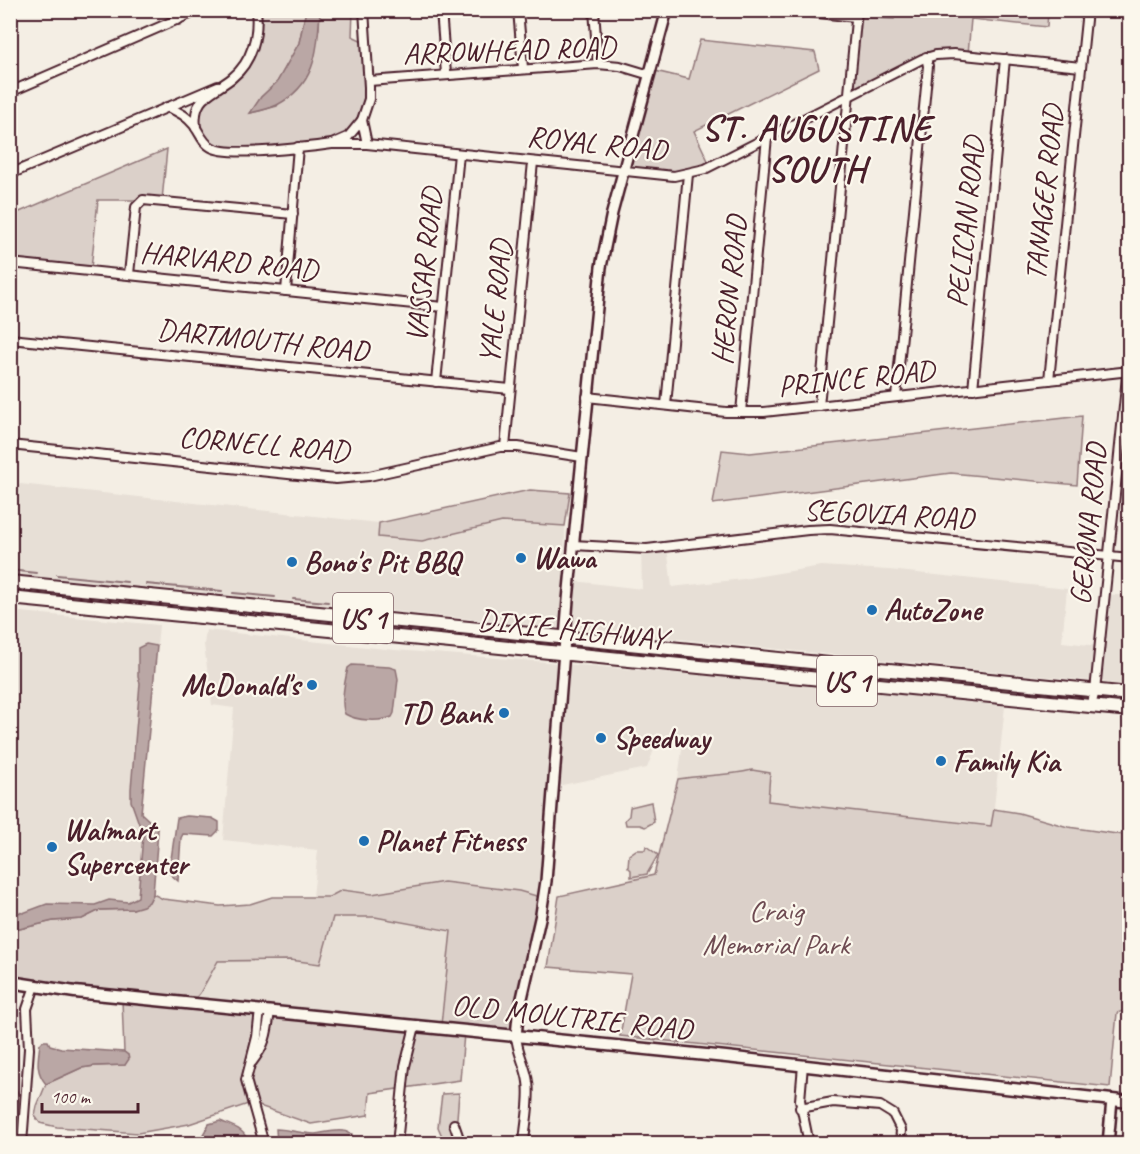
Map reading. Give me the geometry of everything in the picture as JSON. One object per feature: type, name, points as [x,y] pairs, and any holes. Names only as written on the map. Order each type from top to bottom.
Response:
[{"type":"main road","name":"DIXIE HIGHWAY","points":[[10,582],[842,666]]},
{"type":"main road","name":"DIXIE HIGHWAY","points":[[10,598],[1130,710]]},
{"type":"main road","name":"US 1","points":[[842,666],[1130,694]]},
{"type":"main road","points":[[841,681],[842,666]]},
{"type":"main road","name":"OLD MOULTRIE ROAD","points":[[10,982],[265,1011],[803,1065],[1130,1101]]},
{"type":"street","points":[[173,10],[178,20]]},
{"type":"street","points":[[10,92],[199,10]]},
{"type":"street","points":[[196,128],[195,119],[199,104],[208,92],[238,73],[251,53],[257,34],[256,10]]},
{"type":"street","points":[[332,144],[348,137],[362,120],[369,99],[364,10]]},
{"type":"street","points":[[441,10],[446,74]]},
{"type":"street","points":[[518,10],[523,68]]},
{"type":"street","points":[[594,10],[598,64]]},
{"type":"street","points":[[524,1143],[529,1087],[527,1073],[518,1052],[516,1036],[518,1016],[541,914],[546,881],[573,545],[601,267],[612,213],[667,10]]},
{"type":"street","points":[[790,10],[857,14],[819,406]]},
{"type":"street","name":"TANAGER ROAD","points":[[1049,380],[1087,10]]},
{"type":"street","name":"ROYAL ROAD","points":[[167,107],[183,115],[196,128],[205,143],[223,152],[332,144],[367,144],[668,176],[705,169],[926,57],[945,54],[1081,67]]},
{"type":"street","points":[[896,398],[928,66],[926,57]]},
{"type":"street","name":"PELICAN ROAD","points":[[973,389],[1005,59]]},
{"type":"street","name":"ARROWHEAD ROAD","points":[[369,81],[598,64],[620,66],[650,75]]},
{"type":"street","points":[[10,174],[218,86]]},
{"type":"street","points":[[362,120],[367,144]]},
{"type":"street","name":"HERON ROAD","points":[[741,412],[767,137]]},
{"type":"street","points":[[286,291],[298,147]]},
{"type":"street","name":"VASSAR ROAD","points":[[436,382],[459,154]]},
{"type":"street","name":"YALE ROAD","points":[[505,447],[533,162]]},
{"type":"street","points":[[666,405],[688,174]]},
{"type":"street","points":[[129,274],[136,207],[143,200],[292,214]]},
{"type":"street","name":"HARVARD ROAD","points":[[10,263],[443,307]]},
{"type":"street","name":"DARTMOUTH ROAD","points":[[10,339],[510,389]]},
{"type":"street","name":"GERONA ROAD","points":[[1091,706],[1095,690],[1130,346]]},
{"type":"street","name":"PRINCE ROAD","points":[[587,397],[741,412],[819,406],[1128,372]]},
{"type":"street","name":"CORNELL ROAD","points":[[10,445],[336,479],[369,476],[480,450],[505,447],[582,457]]},
{"type":"street","points":[[1119,451],[1130,452]]},
{"type":"street","name":"SEGOVIA ROAD","points":[[573,545],[647,549],[830,529],[1130,558]]},
{"type":"street","points":[[281,626],[282,610]]},
{"type":"street","points":[[22,1143],[29,1049],[27,1009],[35,986]]},
{"type":"street","points":[[264,1143],[246,1080],[251,1063],[262,1050],[266,1038],[265,1011]]},
{"type":"street","points":[[396,1143],[405,1066],[415,1026]]},
{"type":"street","points":[[803,1065],[800,1108],[809,1143]]},
{"type":"street","points":[[1108,1143],[1112,1100]]},
{"type":"street","points":[[800,1108],[833,1102],[880,1106],[893,1114],[901,1130],[900,1143]]},
{"type":"street","points":[[454,1124],[461,1143]]},
{"type":"shaded area","points":[[304,11],[320,11],[316,52],[307,76],[290,97],[267,109],[250,113],[261,97],[277,82],[299,43]]},
{"type":"shaded area","points":[[11,483],[379,523],[379,537],[422,541],[502,522],[565,526],[563,628],[11,574]]},
{"type":"shaded area","points":[[667,547],[672,587],[743,579],[821,566],[889,570],[1067,589],[1062,642],[1099,646],[1106,594],[1129,596],[1129,685],[570,628],[574,581],[642,589],[641,548]]},
{"type":"shaded area","points":[[11,611],[159,625],[157,646],[146,644],[138,676],[140,683],[131,801],[143,835],[138,897],[134,900],[128,902],[109,900],[95,905],[47,904],[23,913],[11,911]]},
{"type":"shaded area","points":[[206,630],[395,650],[560,663],[540,897],[519,891],[444,882],[371,894],[342,890],[329,897],[313,897],[318,850],[223,840],[234,708],[212,705],[204,645]]},
{"type":"shaded area","points":[[146,644],[157,646],[141,813],[158,831],[153,894],[149,902],[133,909],[100,910],[82,919],[53,921],[11,931],[11,911],[23,913],[47,904],[95,905],[109,900],[128,902],[138,897],[143,835],[131,801],[131,789],[140,683],[138,648]]},
{"type":"shaded area","points":[[567,664],[769,681],[1005,706],[992,826],[767,801],[770,773],[752,770],[729,776],[707,775],[678,779],[683,742],[658,739],[647,768],[557,786]]},
{"type":"shaded area","points":[[352,665],[396,669],[398,679],[392,717],[368,720],[345,714],[344,691],[348,668]]},
{"type":"shaded area","points":[[187,816],[212,818],[219,822],[219,830],[213,836],[183,834],[178,881],[169,873],[177,818]]},
{"type":"shaded area","points":[[333,917],[375,917],[451,931],[441,1025],[193,1001],[200,993],[217,961],[290,960],[320,964]]},
{"type":"shaded area","points":[[48,1041],[50,1045],[61,1048],[124,1052],[129,1059],[125,1065],[81,1068],[46,1084],[40,1075],[38,1065],[40,1044]]},
{"type":"shaded area","points":[[220,1121],[241,1131],[247,1143],[198,1143],[209,1124]]},
{"type":"shaded area","points":[[276,1129],[315,1134],[344,1131],[352,1134],[353,1143],[277,1143]]},
{"type":"green space","points":[[895,10],[1048,11],[1047,27],[971,19],[968,54],[942,53],[850,96],[855,17],[894,19]]},
{"type":"green space","points":[[255,11],[304,11],[305,15],[299,43],[277,82],[261,97],[251,113],[277,106],[319,29],[320,11],[353,11],[352,36],[367,43],[369,67],[363,119],[342,141],[219,151],[200,135],[199,112],[209,95],[227,83],[258,40]]},
{"type":"green space","points":[[700,40],[815,52],[819,69],[694,131],[711,167],[687,176],[627,171],[655,71],[689,79]]},
{"type":"green space","points":[[167,149],[162,200],[98,200],[91,269],[11,262],[10,216]]},
{"type":"green space","points":[[1082,416],[1077,485],[951,473],[713,504],[722,450],[750,453]]},
{"type":"green space","points":[[530,490],[570,493],[565,526],[502,522],[422,541],[378,537],[379,523]]},
{"type":"green space","name":"Craig Memorial Park","points":[[752,770],[770,773],[768,801],[991,826],[994,809],[1019,813],[1068,827],[1124,835],[1130,840],[1129,1009],[1117,1013],[1110,1087],[620,1036],[631,974],[548,967],[559,896],[654,875],[678,779]]},
{"type":"green space","points":[[651,802],[654,822],[645,827],[626,825],[625,820],[629,816],[630,807]]},
{"type":"green space","points":[[646,846],[658,855],[647,874],[631,877],[631,870],[628,867],[629,855],[636,850],[645,850]]},
{"type":"green space","points":[[444,882],[519,891],[540,897],[513,1032],[441,1025],[451,931],[375,917],[333,917],[320,964],[290,960],[218,961],[193,1001],[76,989],[11,978],[11,931],[53,921],[82,919],[100,910],[133,909],[149,902],[153,894],[163,899],[220,906],[250,904],[272,897],[329,897],[342,890],[372,894]]},
{"type":"green space","points":[[122,1000],[464,1034],[460,1080],[370,1093],[368,1115],[311,1124],[251,1103],[189,1124],[138,1133],[57,1127],[40,1123],[35,1116],[46,1084],[81,1068],[125,1065],[128,1055],[124,1052]]},
{"type":"green space","points":[[11,1089],[16,1089],[19,1095],[11,1133]]},
{"type":"green space","points":[[459,1093],[455,1143],[445,1143],[438,1127],[442,1094]]},
{"type":"waterway","points":[[10,570],[36,573]]},
{"type":"waterway","points":[[57,575],[127,582]]},
{"type":"waterway","points":[[146,584],[222,591]]},
{"type":"waterway","points":[[233,593],[275,597]]},
{"type":"waterway","points":[[293,599],[328,602]]},
{"type":"place","name":"Wawa","points":[[521,558]]},
{"type":"place","name":"Bono's Pit BBQ","points":[[292,562]]},
{"type":"place","name":"AutoZone","points":[[872,610]]},
{"type":"place","name":"McDonald's","points":[[312,685]]},
{"type":"place","name":"TD Bank","points":[[504,713]]},
{"type":"place","name":"Speedway","points":[[601,738]]},
{"type":"place","name":"Family Kia","points":[[941,761]]},
{"type":"place","name":"Planet Fitness","points":[[364,841]]},
{"type":"place","name":"Walmart Supercenter","points":[[52,847]]},
{"type":"district","name":"ST. AUGUSTINE SOUTH","points":[[817,148]]}]
